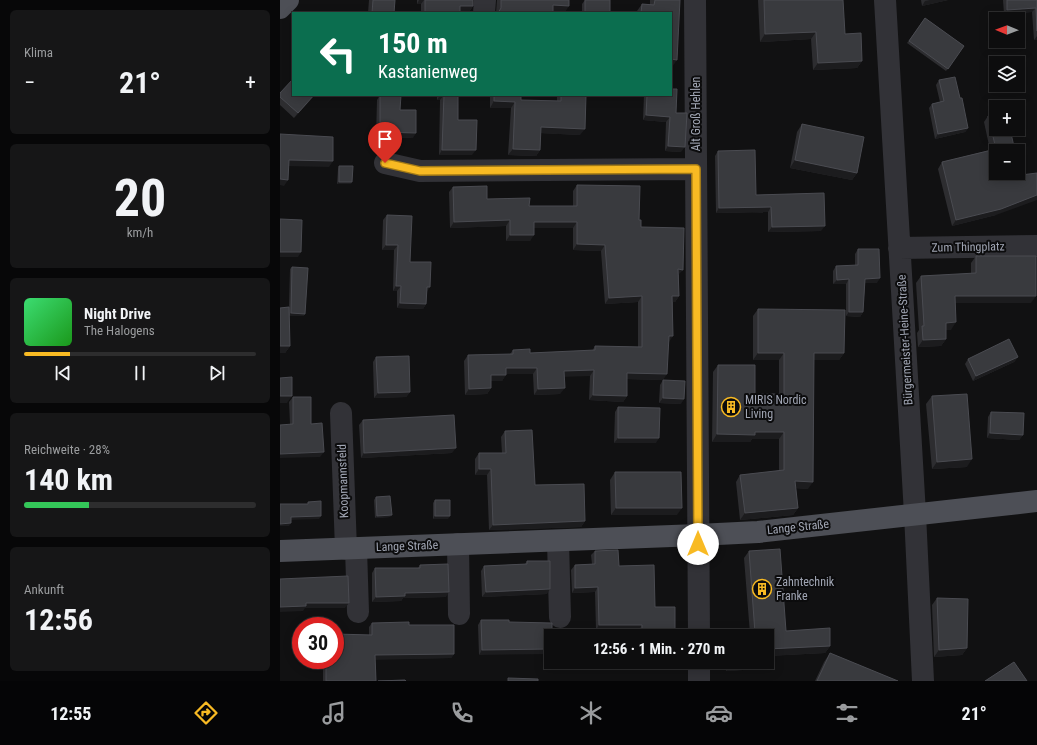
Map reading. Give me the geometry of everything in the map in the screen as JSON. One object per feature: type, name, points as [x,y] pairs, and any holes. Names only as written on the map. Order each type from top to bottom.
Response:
[{"type":"main road","points":[[280,8],[288,0]]},
{"type":"main road","name":"Lange Straße","points":[[280,551],[758,532],[1037,501]]},
{"type":"street","points":[[484,12],[485,0]]},
{"type":"street","name":"Alt Groß Hehlen","points":[[695,0],[699,629]]},
{"type":"street","name":"Bürgermeister-Heine-Straße","points":[[885,0],[915,514],[923,681]]},
{"type":"street","points":[[385,163],[420,171],[696,169]]},
{"type":"street","name":"Zum Thingplatz","points":[[899,248],[1037,246]]},
{"type":"street","name":"Koopmannsfeld","points":[[341,413],[351,548]]},
{"type":"street","points":[[558,541],[560,617]]},
{"type":"street","points":[[458,544],[459,614]]},
{"type":"street","points":[[351,548],[358,612]]},
{"type":"street","points":[[699,669],[700,681]]},
{"type":"building","points":[[373,0],[395,0],[394,12],[372,12]]},
{"type":"building","points":[[425,0],[473,0],[473,6],[460,6],[460,12],[425,12]]},
{"type":"building","points":[[501,0],[569,0],[569,6],[553,5],[553,12],[499,12],[501,8]]},
{"type":"building","points":[[585,0],[610,0],[610,12],[585,12]]},
{"type":"building","points":[[655,0],[680,0],[677,60],[672,59],[672,12],[641,12],[642,4],[654,5]]},
{"type":"building","points":[[764,0],[843,0],[845,34],[861,33],[862,61],[818,63],[816,32],[765,34]]},
{"type":"building","points":[[1007,0],[1037,0],[1037,31],[1036,8],[1007,10]]},
{"type":"building","points":[[925,18],[964,46],[948,69],[909,41]]},
{"type":"building","points":[[955,77],[960,98],[962,98],[968,128],[938,134],[932,104],[944,101],[939,80]]},
{"type":"building","points":[[292,80],[292,96],[313,96],[298,113],[280,97],[280,93]]},
{"type":"building","points":[[672,89],[677,89],[676,113],[687,113],[685,147],[668,146],[670,117],[646,115],[647,96],[672,96]]},
{"type":"building","points":[[380,96],[401,96],[400,110],[416,110],[416,133],[380,132]]},
{"type":"building","points":[[444,96],[458,96],[458,120],[477,120],[476,150],[442,150]]},
{"type":"building","points":[[494,96],[521,96],[521,100],[561,101],[561,96],[586,96],[585,129],[541,127],[540,150],[513,149],[515,102],[494,101]]},
{"type":"building","points":[[802,124],[864,137],[857,173],[795,160]]},
{"type":"building","points":[[280,134],[333,137],[333,161],[289,160],[288,180],[280,179]]},
{"type":"building","points":[[993,136],[1012,136],[1013,144],[995,144]]},
{"type":"building","points":[[755,150],[756,195],[824,193],[825,226],[772,227],[771,207],[719,208],[718,151]]},
{"type":"building","points":[[989,151],[989,180],[1025,180],[1025,174],[1037,173],[1037,195],[1001,209],[956,220],[942,162]]},
{"type":"building","points":[[339,166],[353,166],[352,182],[339,182]]},
{"type":"building","points":[[577,185],[640,186],[639,220],[641,220],[641,227],[684,228],[683,270],[678,269],[679,296],[672,296],[673,336],[669,336],[667,374],[627,373],[627,396],[593,395],[594,370],[564,371],[565,388],[538,389],[537,368],[506,368],[506,375],[491,375],[491,388],[469,389],[468,355],[513,354],[513,350],[530,349],[530,353],[595,350],[595,346],[642,347],[642,296],[609,298],[605,245],[577,244],[577,222],[534,222],[534,235],[510,235],[510,220],[454,222],[453,187],[487,186],[487,199],[530,198],[529,206],[577,206]]},
{"type":"building","points":[[387,215],[412,216],[410,262],[431,262],[430,287],[427,287],[426,304],[400,303],[401,286],[396,286],[398,245],[386,245]]},
{"type":"building","points":[[280,219],[302,220],[301,252],[280,252]]},
{"type":"building","points":[[858,249],[879,249],[880,278],[865,279],[863,312],[849,312],[849,279],[837,280],[836,266],[858,265]]},
{"type":"building","points":[[976,256],[1036,256],[1036,296],[955,296],[956,322],[946,323],[946,339],[923,340],[922,326],[924,326],[921,276],[976,273]]},
{"type":"building","points":[[292,267],[308,268],[305,314],[291,313]]},
{"type":"building","points":[[289,307],[290,346],[280,346],[280,308]]},
{"type":"building","points":[[758,309],[845,310],[844,353],[814,353],[813,482],[795,481],[798,508],[745,513],[740,475],[784,470],[784,432],[755,432],[755,435],[717,434],[718,365],[755,365],[755,394],[784,394],[784,353],[758,353]]},
{"type":"building","points":[[1009,339],[1018,357],[976,376],[968,359]]},
{"type":"building","points":[[409,356],[410,392],[378,393],[376,357]]},
{"type":"building","points":[[292,377],[292,396],[280,396],[280,378]]},
{"type":"building","points":[[663,380],[685,381],[684,399],[663,398]]},
{"type":"building","points":[[967,394],[972,459],[937,462],[932,396]]},
{"type":"building","points":[[293,397],[311,397],[311,424],[322,423],[324,452],[280,454],[280,425],[293,424]]},
{"type":"building","points":[[618,407],[660,408],[659,438],[618,438]]},
{"type":"building","points":[[991,412],[1024,413],[1023,435],[990,433]]},
{"type":"building","points":[[454,415],[456,448],[364,453],[363,420]]},
{"type":"building","points":[[532,430],[535,485],[584,484],[585,521],[493,525],[491,469],[479,469],[479,453],[506,453],[505,431]]},
{"type":"building","points":[[615,472],[681,472],[682,508],[616,508]]},
{"type":"building","points":[[390,496],[392,515],[377,516],[376,497]]},
{"type":"building","points":[[435,500],[450,500],[450,516],[435,516]]},
{"type":"building","points":[[321,501],[321,516],[291,517],[291,523],[280,524],[280,504],[308,504],[308,502]]},
{"type":"building","points":[[780,549],[786,631],[830,628],[830,646],[774,649],[774,629],[755,629],[749,551]]},
{"type":"building","points":[[618,550],[619,566],[654,565],[655,607],[675,607],[675,629],[642,629],[642,625],[599,625],[598,587],[575,588],[575,565],[595,564],[595,551]]},
{"type":"building","points":[[527,561],[550,561],[550,589],[486,592],[484,566],[527,564]]},
{"type":"building","points":[[448,564],[449,592],[405,593],[405,596],[376,597],[375,568],[420,568],[420,565]]},
{"type":"building","points":[[348,576],[349,603],[306,603],[306,606],[280,607],[280,579]]},
{"type":"building","points":[[937,598],[968,599],[967,648],[939,650]]},
{"type":"building","points":[[481,620],[552,623],[552,629],[544,629],[544,649],[482,650]]},
{"type":"building","points":[[409,622],[409,625],[454,625],[454,654],[375,655],[376,681],[326,681],[326,669],[344,669],[344,634],[372,635],[372,623]]},
{"type":"building","points":[[830,653],[898,681],[817,681]]},
{"type":"building","points":[[1014,662],[1027,681],[985,681]]},
{"type":"building","points":[[508,678],[538,679],[538,681],[508,681]]},
{"type":"building","points":[[405,680],[406,681],[378,681]]},
{"type":"place","name":"MIRIS Nordic Living","points":[[731,407]]},
{"type":"place","name":"Zahntechnik Franke","points":[[762,589]]},
{"type":"route","points":[[385,163],[420,171],[696,169],[698,544]]}]
